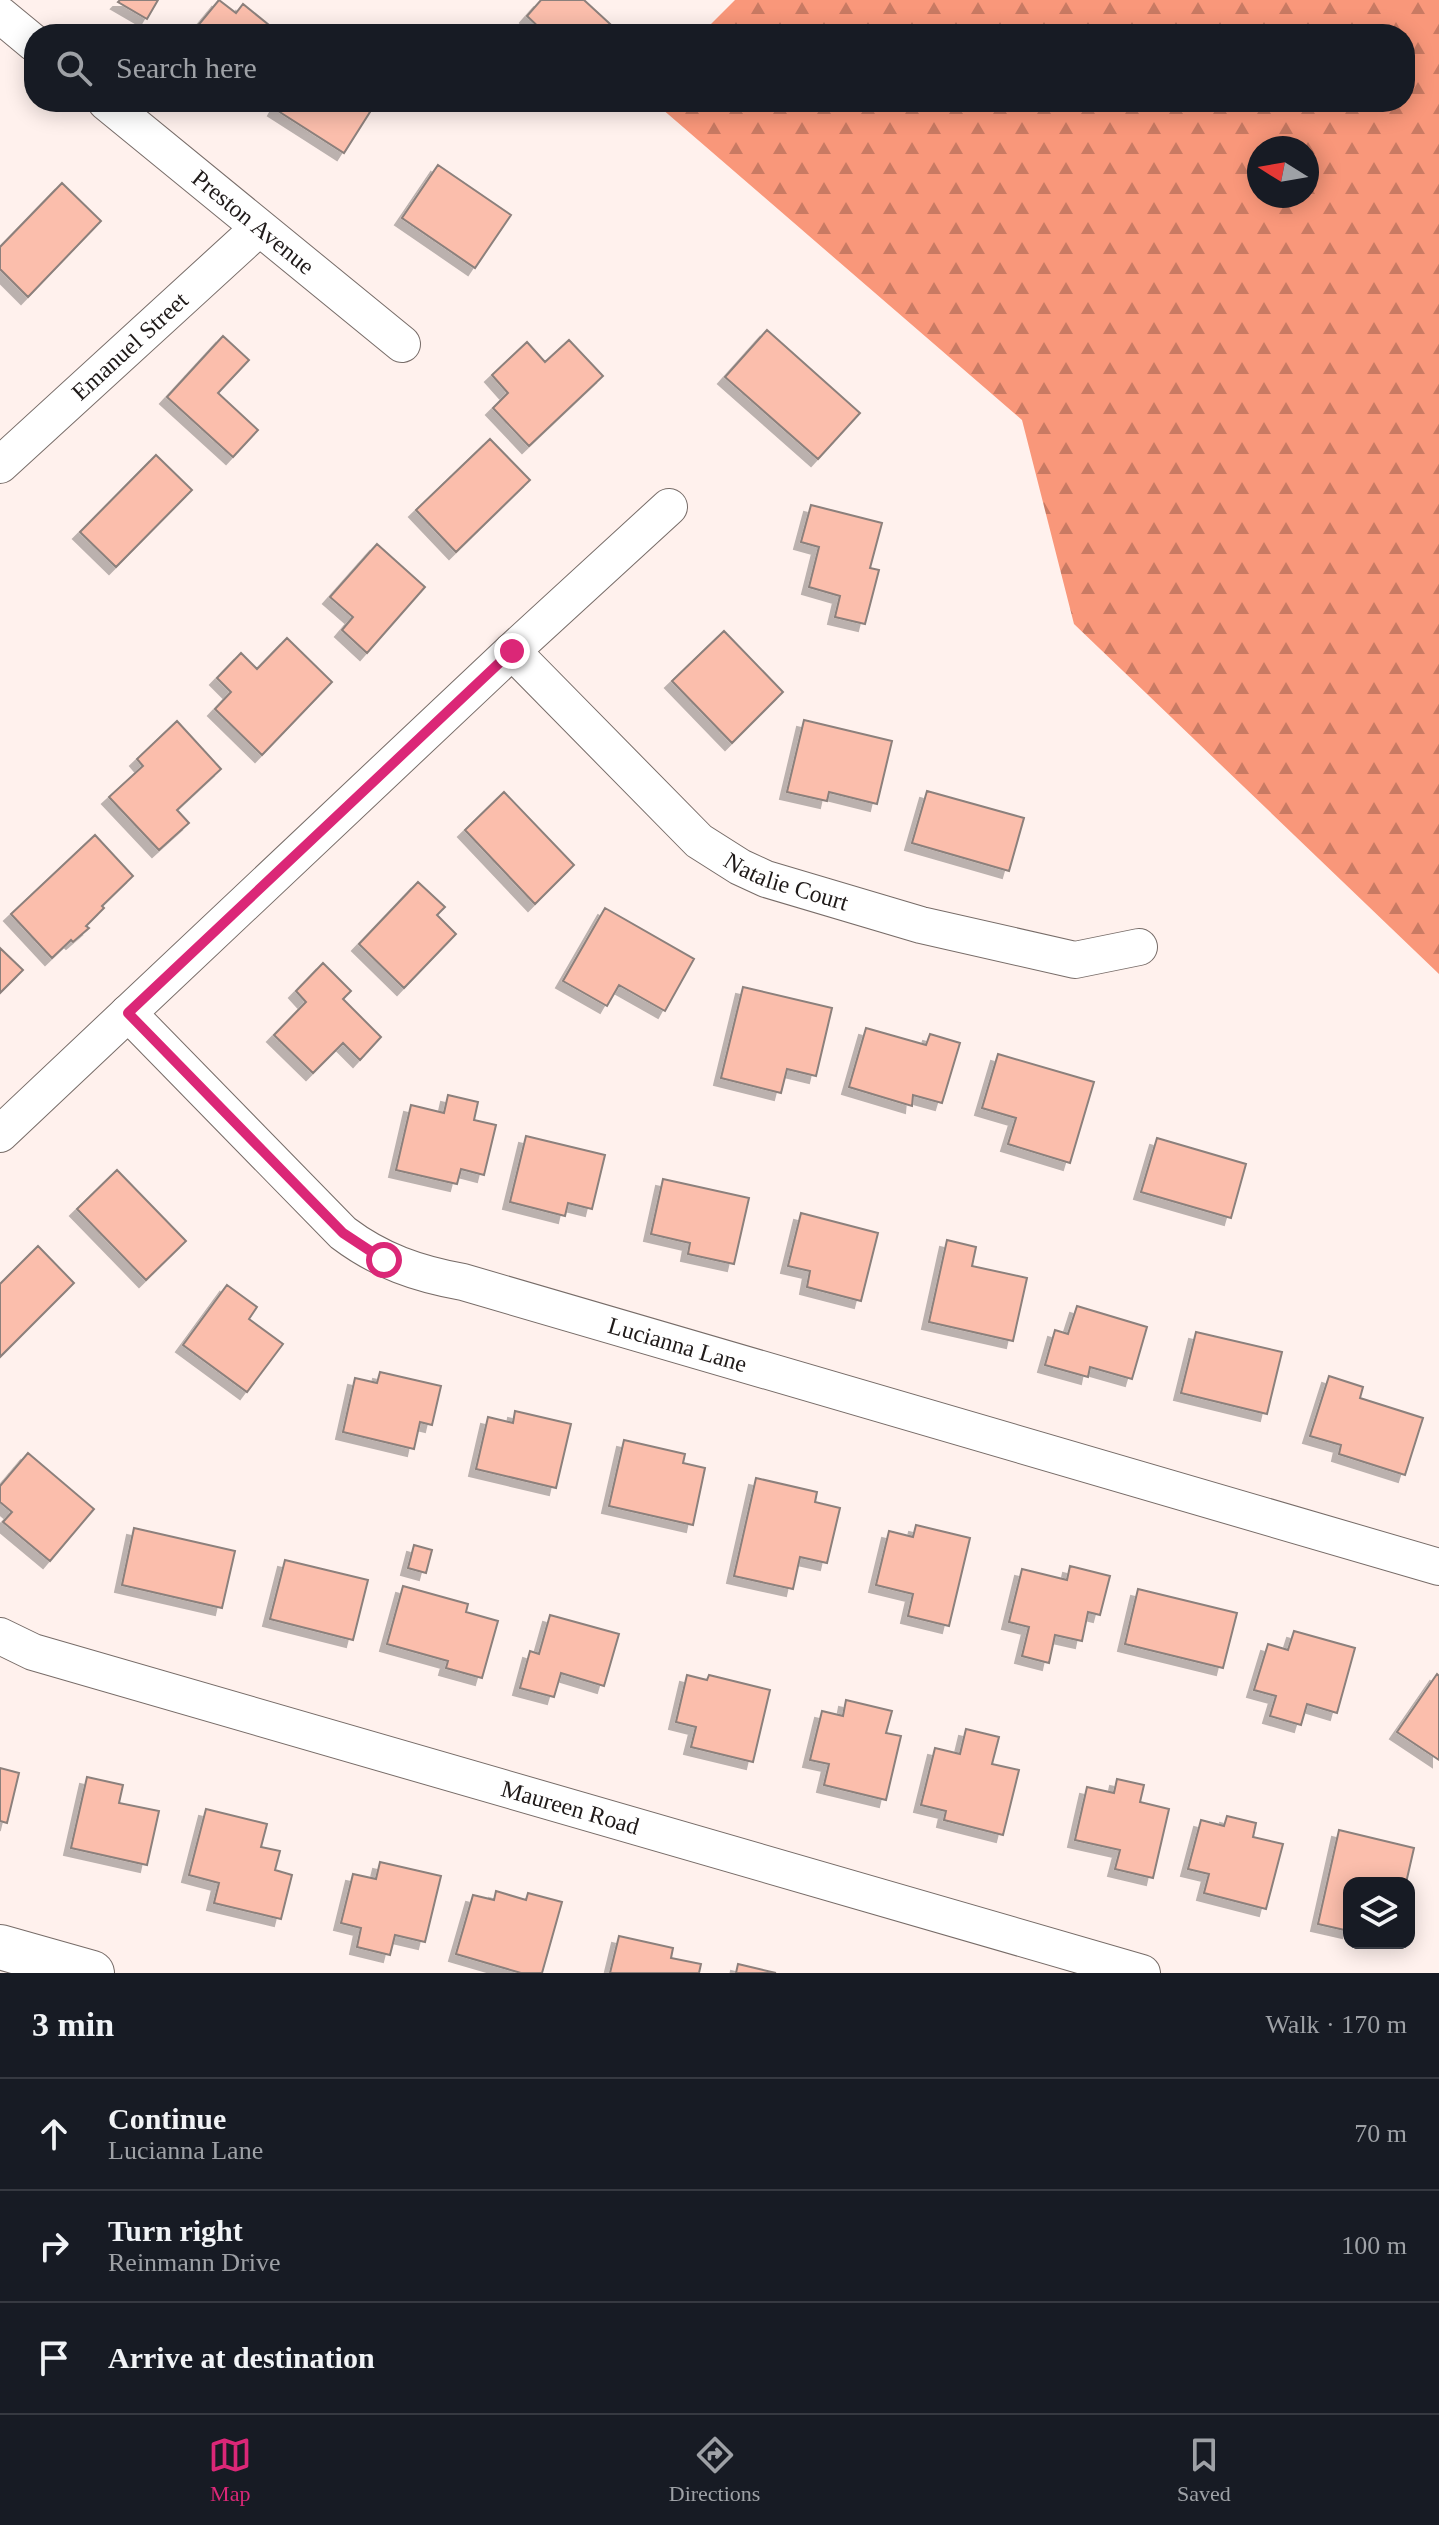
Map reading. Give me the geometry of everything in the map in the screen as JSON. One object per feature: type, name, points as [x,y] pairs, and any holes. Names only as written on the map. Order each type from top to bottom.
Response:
[{"type":"street","points":[[0,15],[24,35]]},
{"type":"street","name":"Preston Avenue","points":[[118,112],[402,344]]},
{"type":"street","name":"Emanuel Street","points":[[0,465],[259,228]]},
{"type":"street","points":[[0,1134],[669,507]]},
{"type":"street","name":"Natalie Court","points":[[512,651],[699,841],[740,867],[766,879],[921,925],[1075,960],[1139,947]]},
{"type":"street","name":"Lucianna Lane","points":[[128,1013],[343,1233],[384,1260],[430,1276],[463,1282],[1439,1567]]},
{"type":"street","name":"Maureen Road","points":[[0,1636],[33,1652],[1142,1973]]},
{"type":"street","points":[[0,1947],[92,1973]]},
{"type":"green space","points":[[735,0],[1439,0],[1439,974],[1074,624],[1022,420],[666,112],[1415,112],[1415,24],[711,24]]},
{"type":"building","points":[[158,0],[147,19],[118,2]]},
{"type":"building","points":[[219,0],[236,13],[243,4],[268,24],[199,24]]},
{"type":"building","points":[[541,0],[584,0],[610,24],[535,24],[527,16]]},
{"type":"building","points":[[280,112],[370,112],[344,153]]},
{"type":"building","points":[[438,165],[511,215],[475,268],[402,218]]},
{"type":"building","points":[[62,183],[101,221],[28,297],[0,269],[0,247]]},
{"type":"building","points":[[767,330],[860,413],[818,459],[725,377]]},
{"type":"building","points":[[223,336],[249,360],[218,393],[258,430],[233,457],[167,397]]},
{"type":"building","points":[[569,340],[603,376],[529,446],[493,408],[508,393],[492,375],[527,342],[545,362]]},
{"type":"building","points":[[490,439],[530,480],[456,552],[416,510]]},
{"type":"building","points":[[156,455],[192,490],[116,567],[80,532]]},
{"type":"building","points":[[811,505],[882,523],[870,568],[879,570],[865,624],[835,617],[840,596],[809,587],[819,547],[801,542]]},
{"type":"building","points":[[377,544],[425,587],[367,653],[342,630],[353,617],[330,597]]},
{"type":"building","points":[[724,631],[783,692],[732,743],[672,681]]},
{"type":"building","points":[[287,638],[332,682],[262,755],[215,709],[231,692],[217,678],[241,653],[257,669]]},
{"type":"building","points":[[804,720],[892,741],[877,804],[829,792],[827,801],[787,792]]},
{"type":"building","points":[[177,721],[221,769],[177,810],[189,823],[159,850],[109,797],[143,766],[137,759]]},
{"type":"building","points":[[927,791],[1024,818],[1009,871],[912,843]]},
{"type":"building","points":[[504,792],[574,865],[535,904],[465,830]]},
{"type":"building","points":[[95,835],[133,876],[102,906],[104,908],[86,926],[89,928],[52,958],[11,914]]},
{"type":"building","points":[[418,882],[445,907],[437,915],[456,934],[404,988],[359,944]]},
{"type":"building","points":[[605,908],[694,959],[665,1011],[619,985],[607,1006],[563,981]]},
{"type":"building","points":[[0,948],[23,970],[0,993]]},
{"type":"building","points":[[323,963],[351,991],[343,999],[381,1037],[360,1060],[343,1043],[313,1073],[274,1035],[306,1002],[296,991]]},
{"type":"building","points":[[743,987],[832,1008],[816,1076],[787,1069],[781,1093],[721,1078]]},
{"type":"building","points":[[866,1028],[926,1045],[930,1034],[960,1043],[942,1103],[913,1095],[912,1106],[849,1087]]},
{"type":"building","points":[[998,1054],[1094,1082],[1070,1163],[1008,1144],[1016,1118],[982,1108]]},
{"type":"building","points":[[448,1095],[478,1102],[474,1120],[496,1125],[484,1175],[461,1169],[457,1184],[396,1170],[411,1105],[444,1113]]},
{"type":"building","points":[[526,1136],[605,1155],[592,1209],[568,1203],[565,1216],[510,1202]]},
{"type":"building","points":[[1157,1138],[1246,1164],[1231,1218],[1141,1192]]},
{"type":"building","points":[[117,1170],[186,1241],[146,1280],[77,1209]]},
{"type":"building","points":[[663,1179],[749,1198],[734,1264],[688,1254],[690,1243],[651,1234]]},
{"type":"building","points":[[801,1213],[878,1233],[861,1301],[807,1287],[810,1271],[788,1266]]},
{"type":"building","points":[[947,1240],[976,1247],[972,1266],[1027,1278],[1013,1341],[929,1322]]},
{"type":"building","points":[[38,1246],[74,1283],[0,1357],[0,1284]]},
{"type":"building","points":[[227,1285],[257,1307],[249,1319],[283,1344],[247,1392],[183,1345]]},
{"type":"building","points":[[1077,1306],[1147,1327],[1132,1379],[1090,1367],[1088,1377],[1045,1365],[1055,1330],[1068,1334]]},
{"type":"building","points":[[1196,1332],[1282,1352],[1267,1414],[1181,1393]]},
{"type":"building","points":[[380,1372],[441,1386],[432,1425],[420,1422],[414,1449],[343,1432],[355,1378],[377,1383]]},
{"type":"building","points":[[1329,1376],[1363,1387],[1360,1398],[1423,1418],[1405,1475],[1339,1454],[1341,1445],[1310,1436]]},
{"type":"building","points":[[515,1411],[571,1424],[556,1488],[476,1469],[488,1417],[513,1423]]},
{"type":"building","points":[[624,1440],[685,1454],[683,1463],[705,1468],[693,1525],[609,1506]]},
{"type":"building","points":[[28,1453],[94,1509],[50,1561],[3,1522],[12,1512],[0,1502],[0,1486]]},
{"type":"building","points":[[756,1478],[817,1492],[815,1502],[840,1508],[827,1563],[800,1557],[793,1589],[734,1576]]},
{"type":"building","points":[[916,1525],[970,1538],[949,1626],[908,1616],[913,1594],[876,1585],[889,1531],[913,1537]]},
{"type":"building","points":[[134,1528],[235,1551],[222,1608],[122,1585]]},
{"type":"building","points":[[414,1545],[432,1550],[426,1573],[408,1568]]},
{"type":"building","points":[[285,1560],[368,1580],[353,1640],[270,1619]]},
{"type":"building","points":[[1070,1566],[1110,1576],[1100,1615],[1088,1612],[1082,1641],[1055,1635],[1049,1663],[1022,1656],[1029,1627],[1009,1622],[1022,1569],[1067,1580]]},
{"type":"building","points":[[403,1586],[468,1604],[466,1612],[498,1621],[482,1678],[446,1668],[448,1661],[387,1644]]},
{"type":"building","points":[[1138,1589],[1237,1613],[1223,1668],[1125,1644]]},
{"type":"building","points":[[550,1615],[619,1634],[604,1686],[561,1673],[554,1697],[520,1688],[530,1651],[539,1654]]},
{"type":"building","points":[[1294,1631],[1355,1648],[1337,1713],[1307,1704],[1301,1725],[1270,1716],[1276,1696],[1254,1690],[1268,1644],[1288,1650]]},
{"type":"building","points":[[1437,1674],[1439,1676],[1439,1760],[1397,1732]]},
{"type":"building","points":[[687,1675],[707,1680],[709,1675],[770,1690],[753,1762],[691,1747],[696,1727],[676,1722]]},
{"type":"building","points":[[846,1700],[892,1711],[886,1733],[901,1736],[886,1800],[824,1785],[829,1764],[810,1760],[822,1711],[843,1716]]},
{"type":"building","points":[[966,1729],[999,1737],[992,1764],[1019,1770],[1003,1835],[944,1820],[946,1811],[921,1805],[935,1748],[960,1754]]},
{"type":"building","points":[[0,1768],[19,1773],[7,1823],[0,1821]]},
{"type":"building","points":[[87,1777],[123,1785],[119,1803],[159,1811],[147,1865],[71,1848]]},
{"type":"building","points":[[1117,1779],[1144,1785],[1140,1802],[1169,1809],[1153,1878],[1115,1869],[1120,1850],[1075,1840],[1087,1787],[1114,1793]]},
{"type":"building","points":[[206,1809],[267,1824],[261,1847],[280,1851],[275,1870],[292,1875],[281,1919],[214,1903],[219,1883],[189,1875]]},
{"type":"building","points":[[1227,1816],[1256,1823],[1253,1837],[1283,1844],[1266,1909],[1204,1893],[1209,1874],[1188,1869],[1201,1820],[1224,1826]]},
{"type":"building","points":[[1339,1830],[1414,1848],[1407,1877],[1343,1877],[1343,1930],[1318,1924]]},
{"type":"building","points":[[380,1862],[441,1876],[425,1942],[395,1935],[390,1955],[357,1947],[361,1928],[341,1923],[353,1874],[376,1879]]},
{"type":"building","points":[[496,1891],[526,1900],[528,1893],[562,1902],[542,1973],[521,1973],[456,1954],[473,1895],[494,1900]]},
{"type":"building","points":[[619,1936],[673,1948],[671,1958],[701,1964],[699,1973],[610,1973]]},
{"type":"building","points":[[738,1964],[776,1973],[736,1973]]},
{"type":"route","points":[[384,1260],[343,1233],[128,1013],[512,651]]}]
